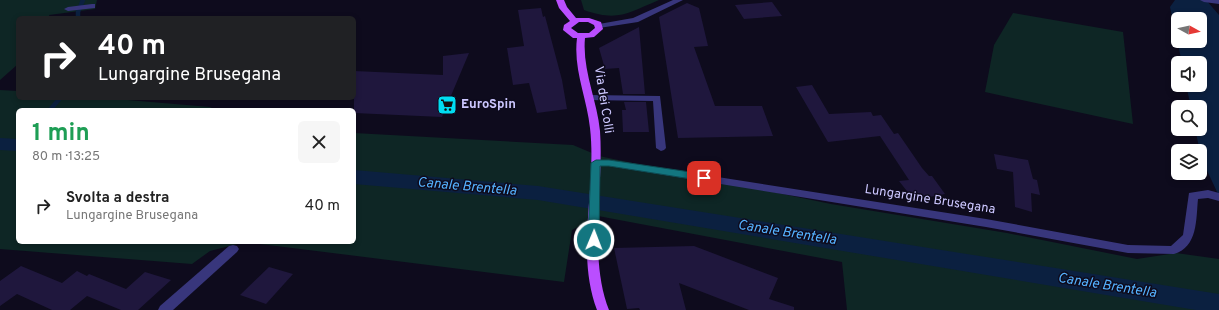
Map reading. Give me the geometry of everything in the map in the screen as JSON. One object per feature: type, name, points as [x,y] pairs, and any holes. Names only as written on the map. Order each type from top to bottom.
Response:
[{"type":"main road","points":[[560,0],[563,8],[574,21]]},
{"type":"main road","points":[[589,20],[599,26],[598,31],[595,34],[580,36],[573,35],[567,30],[567,27],[574,21],[589,20]]},
{"type":"main road","name":"Via dei Colli","points":[[580,36],[580,53],[590,98],[594,128],[596,166],[593,262],[598,300],[603,310]]},
{"type":"street","points":[[599,26],[635,20],[679,0]]},
{"type":"street","points":[[1207,0],[1219,2]]},
{"type":"street","points":[[68,9],[92,6]]},
{"type":"street","points":[[590,98],[657,98],[661,148]]},
{"type":"street","name":"Lungargine Brusegana","points":[[596,166],[609,163],[798,192],[1128,249],[1174,250],[1188,237],[1193,196],[1208,194],[1219,197]]},
{"type":"street","points":[[164,310],[233,249]]},
{"type":"green space","points":[[0,0],[97,0],[95,9],[49,16],[16,16],[16,66],[0,80]]},
{"type":"green space","points":[[581,0],[659,0],[631,12],[614,16],[596,14],[584,10]]},
{"type":"green space","points":[[1013,13],[1123,32],[1133,124],[985,92],[994,45]]},
{"type":"green space","points":[[0,90],[16,91],[16,100],[128,100],[212,108],[16,108],[16,244],[237,244],[210,251],[192,264],[0,249]]},
{"type":"green space","points":[[356,133],[573,145],[599,156],[831,204],[1007,233],[1137,259],[1176,253],[1219,259],[1219,310],[847,310],[842,262],[598,216],[572,230],[564,282],[261,244],[356,244]]},
{"type":"water","points":[[1175,0],[1206,0],[1219,15],[1219,196],[1207,171],[1207,144],[1198,144],[1197,136],[1207,136],[1207,100],[1189,100],[1188,92],[1207,92],[1207,56],[1180,56],[1179,48],[1207,48],[1207,12],[1171,12],[1170,7]]},
{"type":"building","points":[[772,2],[782,16],[744,19],[735,5]]},
{"type":"building","points":[[687,3],[699,8],[708,46],[694,47],[715,106],[762,106],[773,136],[678,138],[659,17]]},
{"type":"building","points":[[541,8],[543,17],[545,16],[562,80],[567,109],[537,113],[529,83],[513,85],[507,48],[524,46],[518,10]]},
{"type":"building","points":[[639,27],[645,94],[623,94],[619,68],[605,69],[599,48]]},
{"type":"building","points":[[469,53],[442,117],[356,113],[356,108],[354,108],[354,100],[356,100],[356,71],[443,75],[443,56]]},
{"type":"building","points":[[812,85],[829,114],[871,112],[873,116],[881,115],[894,134],[898,133],[922,168],[929,176],[932,176],[945,194],[914,200],[899,181],[909,180],[880,136],[828,142],[796,87]]},
{"type":"building","points":[[624,102],[646,102],[649,132],[623,132],[622,110],[626,110]]},
{"type":"building","points":[[994,154],[1028,160],[1033,179],[1037,180],[1040,195],[1031,193],[1032,212],[1015,207],[1013,172],[997,169]]},
{"type":"building","points":[[694,246],[778,278],[769,299],[794,307],[794,310],[749,310],[679,283],[686,310],[640,310],[639,308],[627,309],[614,248]]},
{"type":"building","points":[[21,266],[62,283],[77,271],[87,276],[89,274],[126,289],[145,272],[171,280],[138,310],[121,310],[87,296],[70,310],[52,310],[17,294],[0,306],[0,281]]},
{"type":"building","points":[[269,267],[293,274],[266,304],[240,295]]},
{"type":"waterway","points":[[78,16],[83,0]]},
{"type":"waterway","points":[[52,108],[58,100]]},
{"type":"waterway","name":"Canale Brentella","points":[[0,144],[16,145]]},
{"type":"waterway","name":"Canale Brentella","points":[[356,177],[538,193],[1219,304]]},
{"type":"place","name":"EuroSpin","points":[[447,105]]},
{"type":"route","points":[[594,240],[596,163],[609,163],[704,178]]}]
